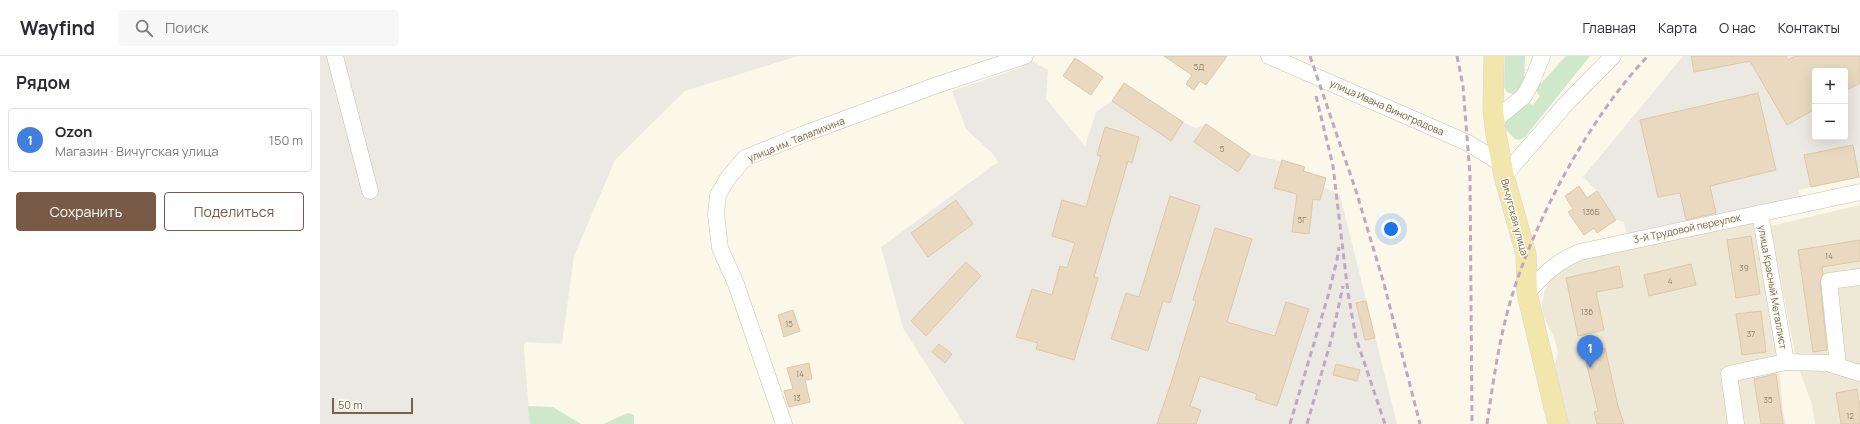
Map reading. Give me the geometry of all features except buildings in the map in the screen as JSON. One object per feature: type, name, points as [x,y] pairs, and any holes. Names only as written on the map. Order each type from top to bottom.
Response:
[{"type":"main road","name":"Вичугская улица","points":[[1494,56],[1492,92],[1494,121],[1503,170],[1526,254],[1528,293],[1558,424]]},
{"type":"street","points":[[335,56],[370,191]]},
{"type":"street","name":"улица им. Талалихина","points":[[784,424],[736,284],[720,248],[716,214],[718,195],[728,178],[746,158],[797,137],[930,88],[1025,56]]},
{"type":"street","name":"улица Ивана Виноградова","points":[[1269,56],[1468,143],[1503,170]]},
{"type":"street","points":[[1494,121],[1524,96],[1533,79],[1542,56]]},
{"type":"street","points":[[1503,170],[1613,56]]},
{"type":"street","name":"3-й Трудовой переулок","points":[[1528,293],[1546,272],[1565,258],[1580,252],[1860,192]]},
{"type":"street","name":"улица Красный Металлист","points":[[1760,213],[1786,362]]},
{"type":"street","points":[[1838,366],[1829,281],[1860,277]]},
{"type":"street","points":[[1736,424],[1729,374],[1786,362],[1827,363],[1860,373]]},
{"type":"shaded area","points":[[320,56],[798,56],[685,91],[615,160],[574,256],[562,344],[525,342],[524,348],[530,424],[320,424]]},
{"type":"shaded area","points":[[1683,56],[1860,56],[1860,181],[1859,177],[1798,190],[1800,198],[1627,236],[1624,222],[1616,220],[1597,191],[1583,177]]},
{"type":"shaded area","points":[[1031,60],[1048,70],[1046,99],[1085,146],[1096,112],[1112,101],[1124,83],[1183,122],[1196,128],[1206,124],[1250,154],[1305,167],[1304,171],[1326,178],[1324,187],[1340,195],[1397,424],[964,424],[903,328],[881,247],[998,162],[993,154],[966,129],[952,91],[1020,68]]},
{"type":"shaded area","points":[[1860,205],[1860,424],[1815,424],[1812,404],[1797,364],[1770,226]]},
{"type":"shaded area","points":[[1755,222],[1779,368],[1783,411],[1786,424],[1564,424],[1554,368],[1558,352],[1553,335],[1541,312],[1544,293],[1551,277],[1564,267],[1581,259]]},
{"type":"green space","points":[[1505,56],[1525,56],[1524,86],[1516,96],[1507,92],[1504,87]]},
{"type":"green space","points":[[1566,56],[1590,56],[1525,137],[1519,140],[1515,139],[1505,129],[1506,120],[1515,110],[1527,102],[1533,105],[1540,96],[1535,90]]},
{"type":"green space","points":[[528,406],[553,407],[581,424],[530,424]]},
{"type":"green space","points":[[628,413],[634,415],[634,424],[603,424]]},
{"type":"railway","points":[[1310,56],[1357,194],[1384,284],[1420,424]]},
{"type":"railway","points":[[1457,56],[1463,86],[1470,175],[1472,424]]},
{"type":"railway","points":[[1487,424],[1503,330],[1511,299],[1534,236],[1549,203],[1586,138],[1627,80],[1648,56]]},
{"type":"railway","points":[[1316,96],[1333,166],[1348,293],[1356,338],[1385,424]]},
{"type":"railway","points":[[1290,424],[1328,296],[1339,247]]},
{"type":"railway","points":[[1307,424],[1332,337],[1343,286]]},
{"type":"place","name":"Ozon","points":[[1590,368]]}]
